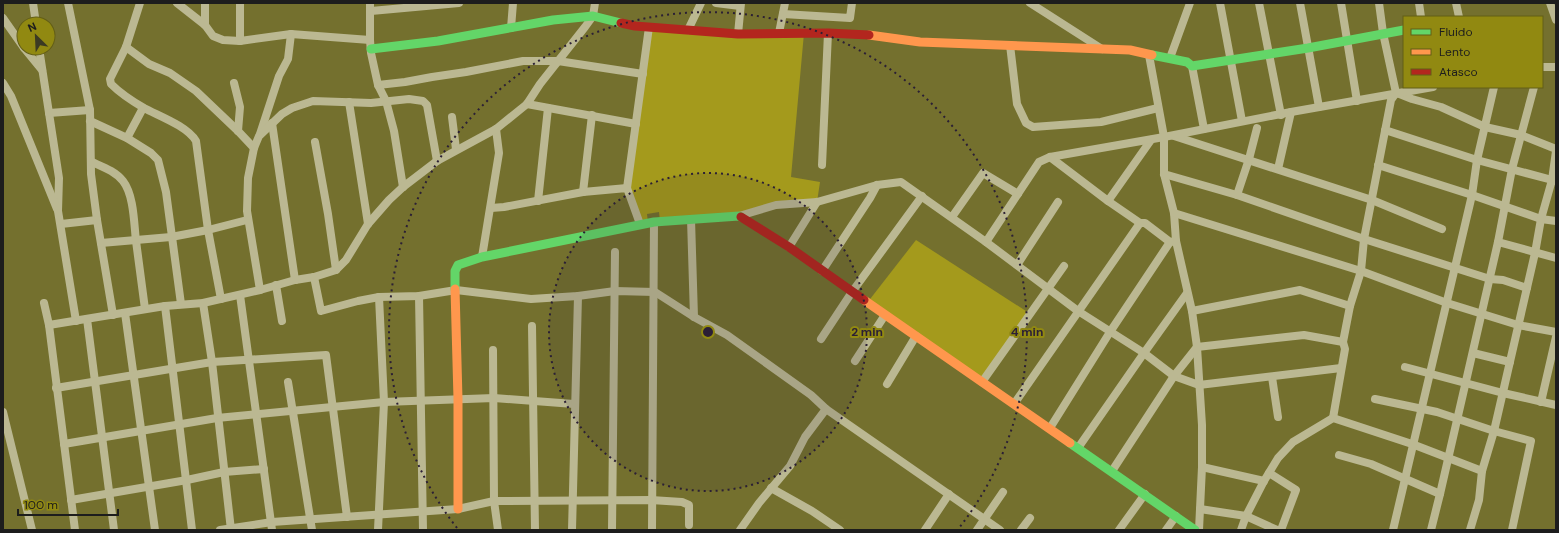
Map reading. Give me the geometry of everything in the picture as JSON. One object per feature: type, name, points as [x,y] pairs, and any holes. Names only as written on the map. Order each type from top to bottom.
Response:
[{"type":"street","points":[[33,3],[35,16]]},
{"type":"street","points":[[68,3],[90,110],[91,174],[113,315]]},
{"type":"street","points":[[140,3],[126,47],[110,79],[110,84],[143,108],[167,119],[192,135],[196,141],[208,230],[221,299]]},
{"type":"street","points":[[178,3],[205,25],[214,36],[223,40],[240,41],[291,34],[370,44],[438,41],[553,20],[593,16],[635,26],[738,34],[828,33],[873,35],[920,42],[1130,50],[1187,62],[1192,66],[1204,129]]},
{"type":"street","points":[[205,3],[205,25]]},
{"type":"street","points":[[240,3],[240,41]]},
{"type":"street","points":[[403,187],[394,131],[386,101],[378,85],[370,44],[371,7],[455,3]]},
{"type":"street","points":[[511,28],[513,3]]},
{"type":"street","points":[[49,326],[165,306],[203,303],[260,290],[295,280],[314,277],[336,270],[346,260],[368,224],[389,200],[403,187],[437,161],[456,149],[496,129],[527,104],[540,84],[593,16],[595,3]]},
{"type":"street","points":[[688,30],[701,3]]},
{"type":"street","points":[[716,3],[740,5],[738,34]]},
{"type":"street","points":[[779,33],[784,3]]},
{"type":"street","points":[[783,14],[850,18],[852,3]]},
{"type":"street","points":[[1030,3],[1078,35],[1092,41],[1103,50]]},
{"type":"street","points":[[1170,58],[1190,3]]},
{"type":"street","points":[[1220,3],[1242,121]]},
{"type":"street","points":[[1259,3],[1281,114]]},
{"type":"street","points":[[1300,3],[1319,107]]},
{"type":"street","points":[[1341,3],[1346,40],[1358,101]]},
{"type":"street","points":[[1333,418],[1345,349],[1343,342],[1350,306],[1360,271],[1364,239],[1391,100],[1396,93],[1383,33],[1379,3]]},
{"type":"street","points":[[1419,3],[1421,16]]},
{"type":"street","points":[[1456,3],[1459,16]]},
{"type":"street","points":[[1550,3],[1556,20]]},
{"type":"street","points":[[3,18],[16,37]]},
{"type":"street","points":[[640,224],[627,188],[649,27]]},
{"type":"street","points":[[1192,66],[1308,48],[1403,30]]},
{"type":"street","points":[[822,165],[828,33]]},
{"type":"street","points":[[291,34],[288,60],[280,76],[268,124],[295,280]]},
{"type":"street","points":[[1010,45],[1017,104],[1026,123],[1033,127],[1064,126],[1101,122],[1158,108]]},
{"type":"street","points":[[126,47],[149,64],[170,73],[196,91],[254,148]]},
{"type":"street","points":[[1149,55],[1164,138],[1164,174],[1174,213],[1173,242],[1192,311],[1197,347],[1202,425],[1199,530]]},
{"type":"street","points":[[31,56],[42,70]]},
{"type":"street","points":[[40,56],[59,178],[58,211],[76,321]]},
{"type":"street","points":[[378,85],[466,72],[523,61],[558,61],[642,74]]},
{"type":"street","points":[[1543,67],[1556,67]]},
{"type":"street","points":[[3,83],[19,114],[58,211]]},
{"type":"street","points":[[234,83],[240,107],[238,131]]},
{"type":"street","points":[[986,242],[1039,162],[1050,157],[1164,138],[1242,121],[1427,88]]},
{"type":"street","points":[[1393,530],[1406,479],[1412,444],[1447,304],[1472,195],[1477,160],[1494,88]]},
{"type":"street","points":[[1431,530],[1490,279],[1512,170],[1534,88]]},
{"type":"street","points":[[1396,93],[1441,107],[1485,127],[1522,136],[1556,150],[1554,181],[1541,219],[1535,253],[1503,393],[1482,471],[1479,500],[1470,530]]},
{"type":"street","points":[[260,290],[247,220],[248,178],[254,148],[259,136],[268,124],[292,108],[312,101],[371,104],[409,99],[423,101],[427,106],[437,161]]},
{"type":"street","points":[[349,102],[368,224]]},
{"type":"street","points":[[527,104],[636,124]]},
{"type":"street","points":[[127,138],[143,108]]},
{"type":"street","points":[[538,201],[548,108]]},
{"type":"street","points":[[49,113],[90,110]]},
{"type":"street","points":[[1278,169],[1291,112]]},
{"type":"street","points":[[583,192],[592,115]]},
{"type":"street","points":[[452,117],[456,149]]},
{"type":"street","points":[[90,122],[127,138],[151,153],[158,160],[166,192],[181,304]]},
{"type":"street","points":[[1237,195],[1249,159],[1257,128]]},
{"type":"street","points":[[482,257],[499,153],[496,129]]},
{"type":"street","points":[[1385,130],[1477,160],[1554,181]]},
{"type":"street","points":[[1173,135],[1372,200],[1442,229]]},
{"type":"street","points":[[1108,201],[1151,140]]},
{"type":"street","points":[[315,142],[336,270]]},
{"type":"street","points":[[1050,157],[1108,201],[1140,223],[1145,223],[1173,242]]},
{"type":"street","points":[[92,162],[117,175],[125,185],[132,207],[145,309]]},
{"type":"street","points":[[1378,165],[1541,219],[1556,221]]},
{"type":"street","points":[[952,217],[983,173],[1018,194]]},
{"type":"street","points":[[1164,174],[1237,195],[1364,239],[1490,279],[1503,280],[1527,288]]},
{"type":"street","points":[[458,508],[456,268],[461,263],[482,257],[640,224],[739,216],[776,205],[817,202],[878,185],[901,182],[952,217],[1048,287],[1078,311],[1144,353],[1174,376],[1199,385],[1341,368]]},
{"type":"street","points":[[822,271],[878,185]]},
{"type":"street","points":[[491,208],[583,192],[627,188]]},
{"type":"street","points":[[821,339],[852,292],[922,196]]},
{"type":"street","points":[[790,248],[817,202]]},
{"type":"street","points":[[1017,265],[1058,202]]},
{"type":"street","points":[[1174,213],[1360,271],[1447,304],[1518,325],[1556,332]]},
{"type":"street","points":[[739,216],[790,248],[1195,530]]},
{"type":"street","points":[[691,219],[694,318]]},
{"type":"street","points":[[60,224],[97,220]]},
{"type":"street","points":[[101,243],[171,238],[247,220]]},
{"type":"street","points":[[652,530],[651,500],[655,292],[654,222]]},
{"type":"street","points":[[1014,404],[1140,223]]},
{"type":"street","points":[[1050,428],[1110,332],[1173,242]]},
{"type":"street","points":[[1498,242],[1556,258]]},
{"type":"street","points":[[612,530],[615,252]]},
{"type":"street","points":[[982,382],[1064,266]]},
{"type":"street","points":[[314,277],[321,311],[379,297],[419,296],[456,290],[531,299],[578,296],[615,291],[655,292],[694,318],[727,335],[810,395],[826,409],[1000,530]]},
{"type":"street","points":[[276,285],[282,321]]},
{"type":"street","points":[[1192,311],[1300,290],[1350,306]]},
{"type":"street","points":[[1078,448],[1187,293]]},
{"type":"street","points":[[240,295],[272,526]]},
{"type":"street","points":[[419,296],[422,400],[423,530]]},
{"type":"street","points":[[572,530],[574,404],[578,296]]},
{"type":"street","points":[[378,530],[384,402],[379,297]]},
{"type":"street","points":[[44,303],[49,326],[75,530]]},
{"type":"street","points":[[203,303],[212,362],[217,418],[231,529]]},
{"type":"street","points":[[165,306],[192,530]]},
{"type":"street","points":[[125,313],[155,530]]},
{"type":"street","points":[[854,361],[885,315]]},
{"type":"street","points":[[87,319],[114,530]]},
{"type":"street","points":[[532,326],[535,530]]},
{"type":"street","points":[[1112,471],[1174,376],[1197,347],[1304,335],[1343,342]]},
{"type":"street","points":[[887,384],[916,336]]},
{"type":"street","points":[[1541,402],[1556,337]]},
{"type":"street","points":[[493,350],[494,501],[498,530]]},
{"type":"street","points":[[1472,353],[1510,362]]},
{"type":"street","points":[[56,388],[212,362],[326,355],[347,516]]},
{"type":"street","points":[[1405,367],[1503,393],[1556,405]]},
{"type":"street","points":[[1272,377],[1278,417]]},
{"type":"street","points":[[288,382],[312,530]]},
{"type":"street","points":[[64,444],[180,423],[217,418],[384,402],[494,398],[574,404]]},
{"type":"street","points":[[1375,399],[1421,408],[1531,441],[1512,530]]},
{"type":"street","points":[[740,530],[771,488],[790,466],[805,437],[826,409]]},
{"type":"street","points":[[3,412],[32,530]]},
{"type":"street","points":[[1241,530],[1246,516],[1278,458],[1293,442],[1333,418],[1412,444],[1482,471]]},
{"type":"street","points":[[1339,455],[1371,464],[1440,494]]},
{"type":"street","points":[[1202,467],[1264,481]]},
{"type":"street","points":[[71,500],[187,480],[224,472],[264,469]]},
{"type":"street","points":[[1269,473],[1296,490],[1281,530]]},
{"type":"street","points":[[771,488],[812,511],[840,530]]},
{"type":"street","points":[[977,530],[1002,492]]},
{"type":"street","points":[[925,530],[949,494]]},
{"type":"street","points":[[1119,530],[1145,494]]},
{"type":"street","points":[[220,530],[272,526],[310,519],[379,513],[423,512],[458,508],[494,501],[612,500],[682,502],[689,505],[689,528],[697,530]]},
{"type":"street","points":[[1200,510],[1246,516],[1277,530]]},
{"type":"street","points":[[1166,530],[1176,516]]},
{"type":"street","points":[[1021,530],[1030,518]]},
{"type":"shaded area","points":[[649,27],[804,33],[791,177],[820,182],[817,202],[798,202],[739,216],[660,221],[659,212],[647,214],[648,223],[640,224],[627,188]]},
{"type":"shaded area","points":[[916,240],[1029,313],[982,382],[867,303]]},
{"type":"traffic: fast","points":[[371,49],[438,41],[553,20],[593,16],[621,23]]},
{"type":"traffic: fast","points":[[1152,55],[1187,62],[1192,66],[1308,48],[1403,30]]},
{"type":"traffic: fast","points":[[455,289],[455,271],[458,265],[482,257],[654,222],[741,217]]},
{"type":"traffic: fast","points":[[1070,443],[1195,530]]},
{"type":"traffic: slow","points":[[869,35],[920,42],[1130,50],[1152,55]]},
{"type":"traffic: slow","points":[[455,289],[458,399],[458,509]]},
{"type":"traffic: slow","points":[[864,300],[1070,443]]},
{"type":"traffic: jam","points":[[621,23],[635,26],[738,34],[828,33],[869,35]]},
{"type":"traffic: jam","points":[[741,217],[789,247],[864,300]]}]
